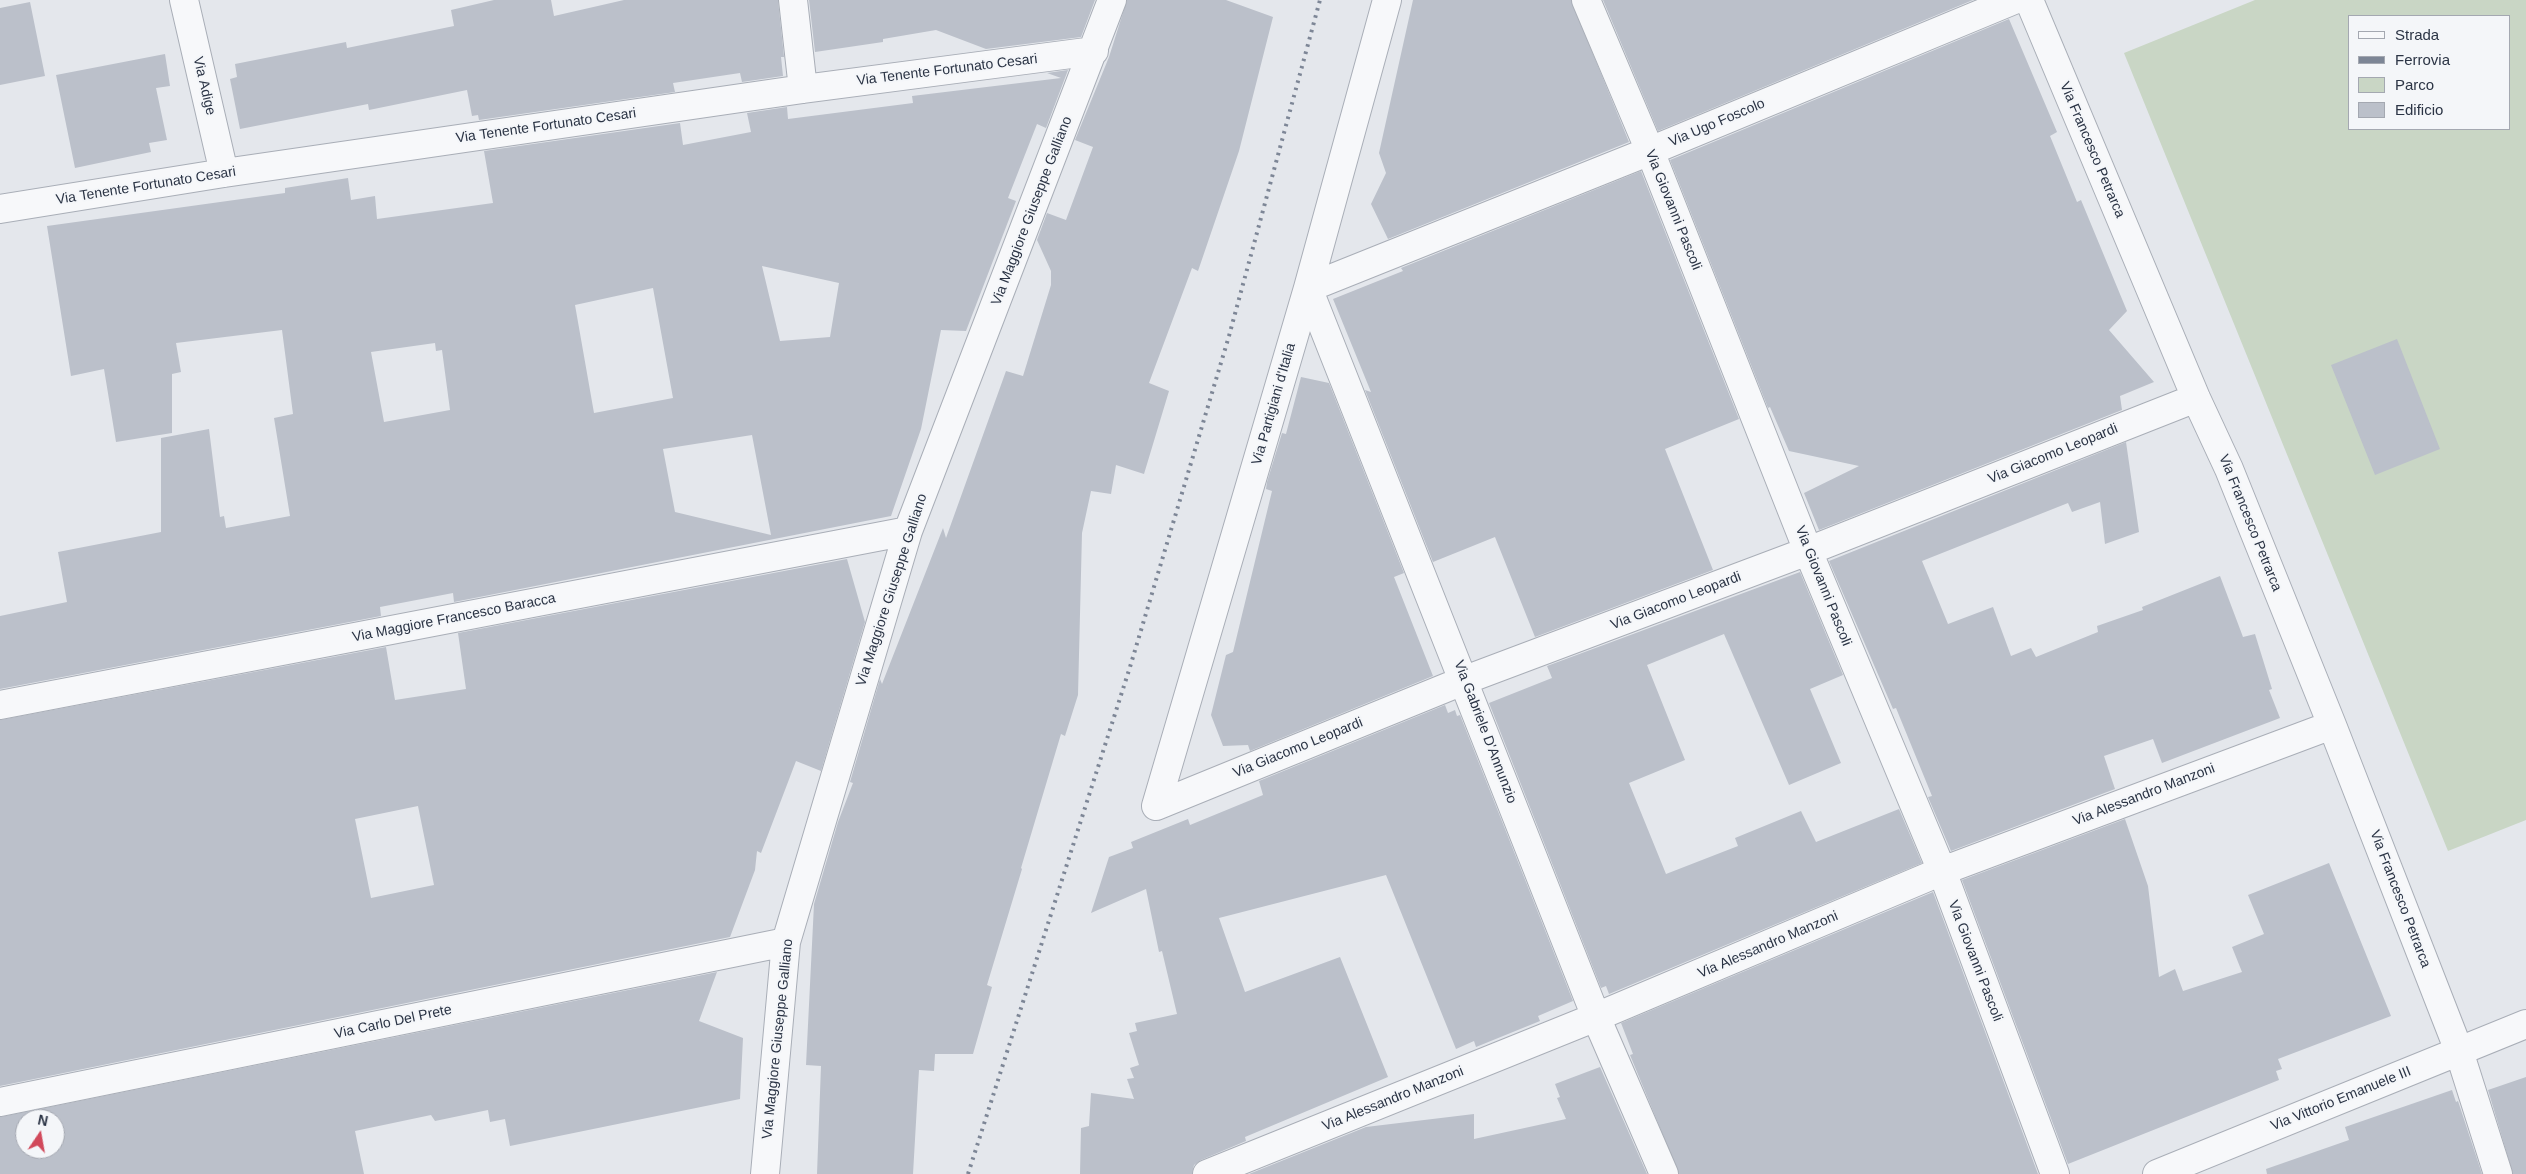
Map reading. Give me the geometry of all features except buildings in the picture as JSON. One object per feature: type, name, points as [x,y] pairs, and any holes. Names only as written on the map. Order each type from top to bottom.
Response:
[{"type":"street","name":"Via Adige","points":[[184,0],[224,173]]},
{"type":"street","points":[[793,0],[803,89]]},
{"type":"street","name":"Via Maggiore Giuseppe Galliano","points":[[765,1174],[786,942],[908,531],[1112,0]]},
{"type":"street","name":"Via Partigiani d'Italia","points":[[1156,806],[1308,288],[1387,0]]},
{"type":"street","name":"Via Giovanni Pascoli","points":[[1586,0],[1650,151],[1808,551],[1942,871],[2055,1174]]},
{"type":"street","name":"Via Ugo Foscolo","points":[[1308,288],[1650,151],[2014,0]]},
{"type":"street","name":"Via Francesco Petrarca","points":[[2029,0],[2196,398],[2229,469],[2332,725],[2459,1051],[2498,1174]]},
{"type":"street","name":"Via Tenente Fortunato Cesari","points":[[0,209],[224,173],[803,89],[1094,51]]},
{"type":"street","name":"Via Gabriele D'Annunzio","points":[[1308,288],[1465,680],[1596,1017],[1664,1174]]},
{"type":"street","name":"Via Giacomo Leopardi","points":[[1156,806],[1465,680],[1808,551],[2196,398]]},
{"type":"street","name":"Via Maggiore Francesco Baracca","points":[[0,705],[908,531]]},
{"type":"street","name":"Via Alessandro Manzoni","points":[[1207,1174],[1596,1017],[1942,871],[2332,725]]},
{"type":"street","name":"Via Carlo Del Prete","points":[[0,1102],[786,942]]},
{"type":"street","name":"Via Vittorio Emanuele III","points":[[2157,1174],[2526,1024]]},
{"type":"green space","points":[[2255,0],[2526,0],[2526,820],[2448,851],[2124,53]]},
{"type":"railway","points":[[968,1174],[1130,667],[1229,336],[1320,0]]}]
